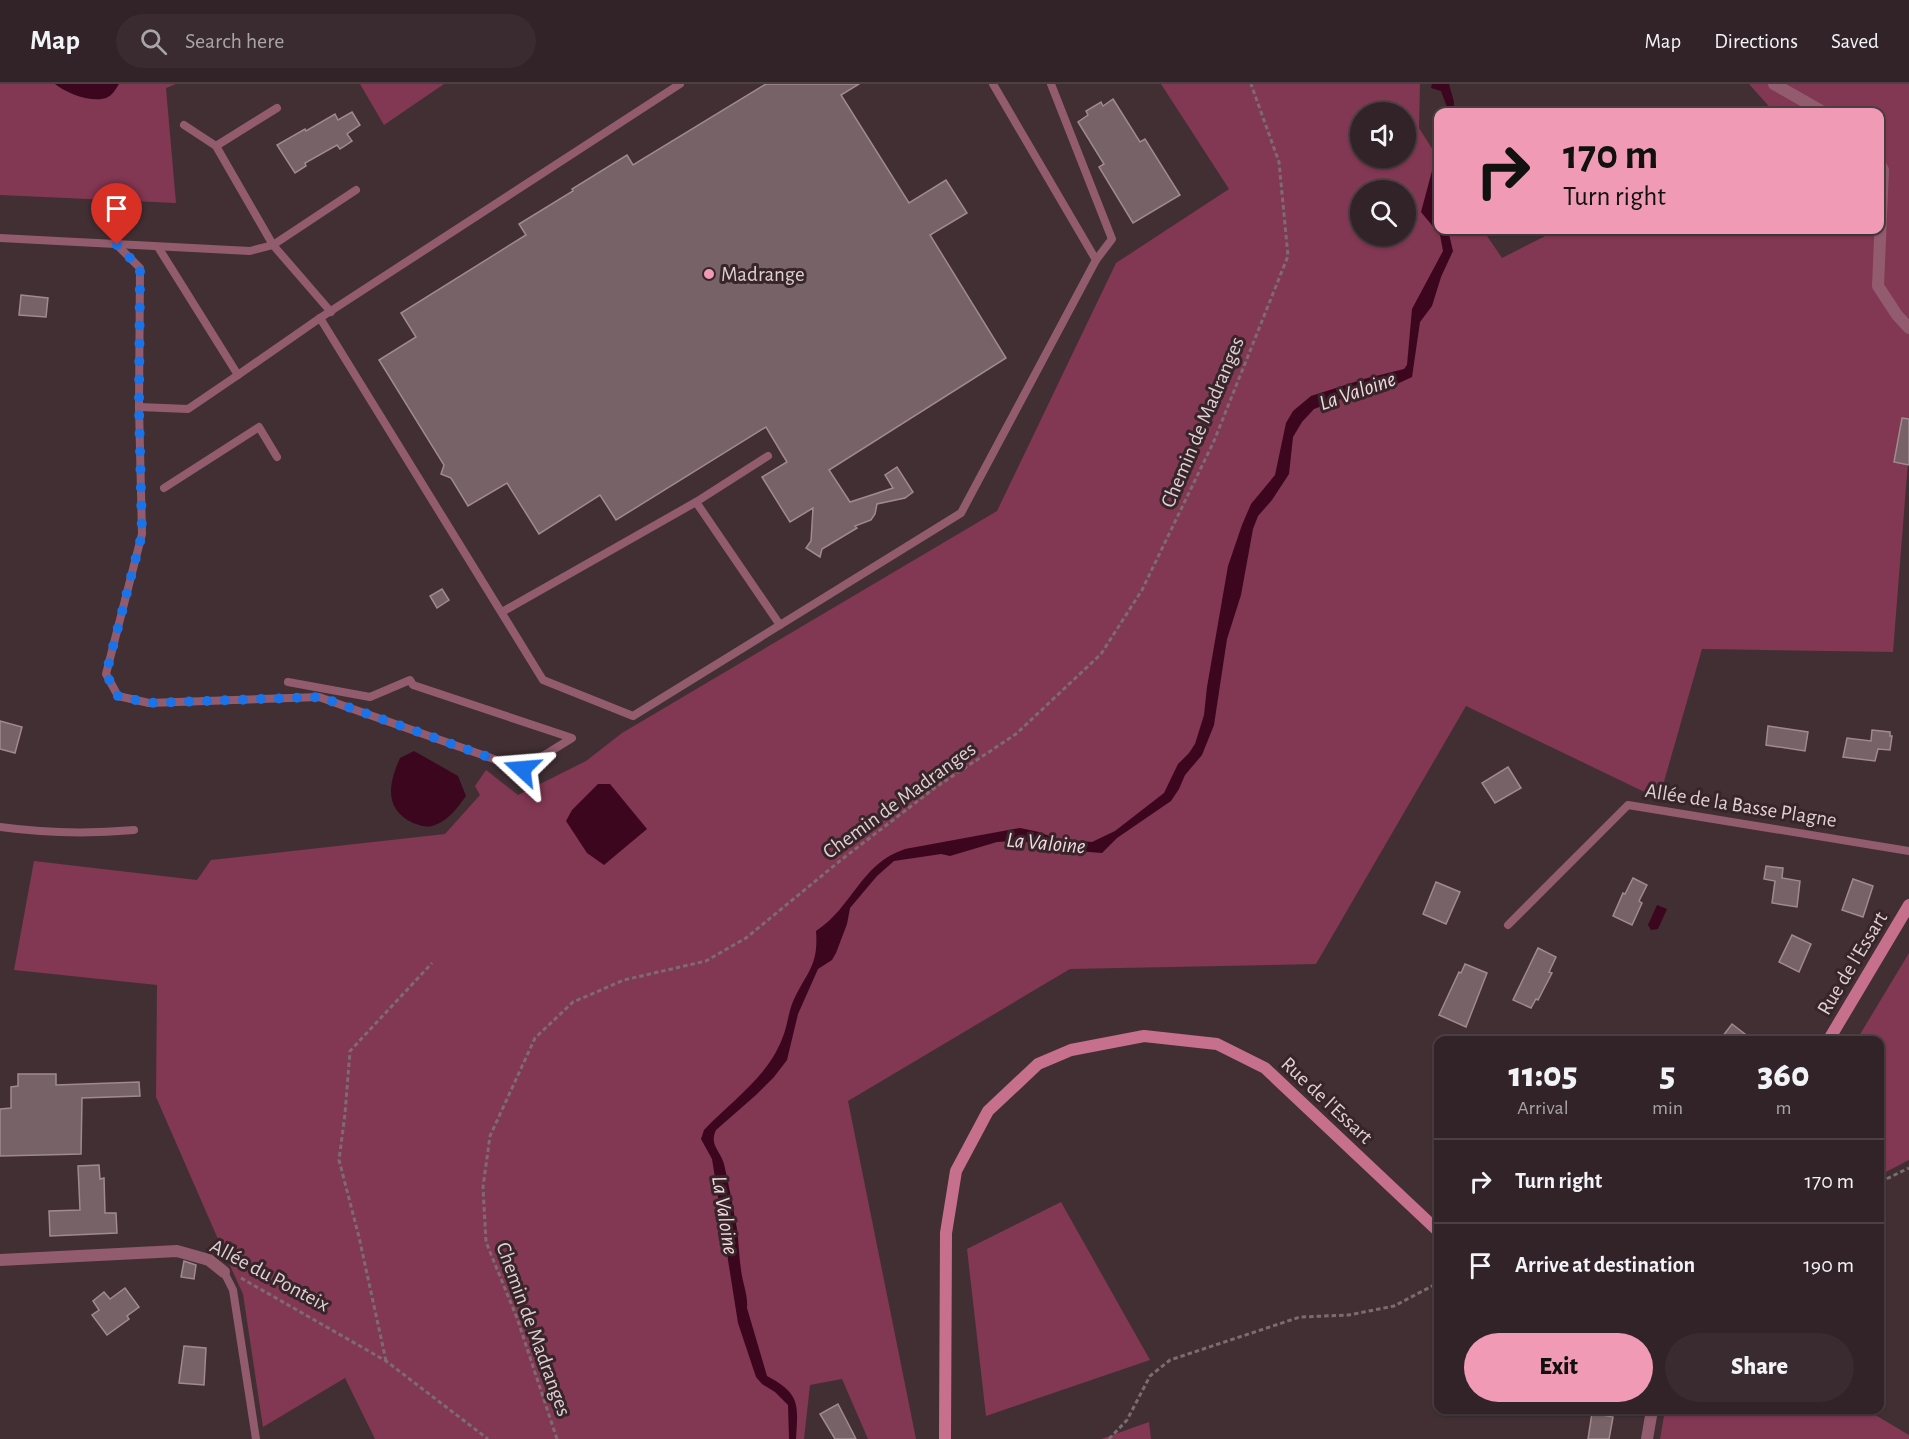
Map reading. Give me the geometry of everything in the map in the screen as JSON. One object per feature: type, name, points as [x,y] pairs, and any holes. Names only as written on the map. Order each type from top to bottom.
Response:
[{"type":"street","points":[[1774,84],[1815,108]]},
{"type":"street","points":[[1880,234],[1878,286],[1897,315],[1909,328]]},
{"type":"street","name":"Rue de l'Essart","points":[[1831,1036],[1909,905]]},
{"type":"street","name":"Rue de l'Essart","points":[[945,1439],[946,1233],[956,1171],[988,1111],[1038,1064],[1071,1050],[1144,1036],[1217,1044],[1265,1068],[1434,1227]]},
{"type":"street","name":"Allée du Ponteix","points":[[0,1260],[177,1251],[208,1260],[224,1272]]},
{"type":"street","points":[[1647,1439],[1651,1414]]},
{"type":"lane","points":[[139,407],[188,409],[320,318],[680,84]]},
{"type":"lane","points":[[993,84],[1096,260]]},
{"type":"lane","points":[[320,318],[543,680],[633,716],[961,513],[1096,260],[1112,239],[1051,84]]},
{"type":"lane","points":[[216,146],[276,108]]},
{"type":"lane","points":[[184,125],[216,146],[273,245],[331,312]]},
{"type":"lane","points":[[0,238],[250,251],[273,245],[356,190]]},
{"type":"lane","points":[[117,245],[140,268],[139,407],[142,534],[106,674],[118,696],[149,703],[320,697],[522,769],[572,738],[413,685],[410,680],[370,697],[288,682]]},
{"type":"lane","points":[[158,247],[237,375]]},
{"type":"lane","points":[[164,488],[260,427],[277,457]]},
{"type":"lane","points":[[502,612],[696,502],[768,456]]},
{"type":"lane","points":[[696,502],[780,625]]},
{"type":"lane","name":"Allée de la Basse Plagne","points":[[1508,926],[1628,805],[1909,851]]},
{"type":"lane","points":[[0,827],[35,832],[134,830]]},
{"type":"lane","points":[[224,1272],[233,1290],[256,1439]]},
{"type":"path","name":"Chemin de Madranges","points":[[558,1439],[517,1318],[486,1242],[483,1186],[490,1136],[535,1038],[573,1002],[624,980],[706,962],[747,938],[841,860],[936,787],[1016,734],[1101,654],[1142,590],[1214,441],[1288,256],[1279,162],[1251,84]]},
{"type":"path","points":[[386,1361],[359,1237],[339,1160],[350,1051],[432,963]]},
{"type":"path","points":[[1884,1180],[1909,1168]]},
{"type":"path","name":"Allée du Ponteix","points":[[224,1272],[232,1273],[386,1361],[488,1439]]},
{"type":"path","points":[[1109,1439],[1127,1420],[1150,1376],[1170,1360],[1300,1317],[1349,1315],[1394,1306],[1434,1285]]},
{"type":"shaded area","points":[[0,84],[176,84],[166,88],[176,203],[0,195]]},
{"type":"shaded area","points":[[360,84],[444,84],[384,125]]},
{"type":"shaded area","points":[[1161,84],[1420,84],[1419,128],[1434,152],[1434,234],[1486,234],[1502,258],[1549,234],[1884,234],[1884,108],[1770,108],[1749,84],[1909,84],[1909,449],[1893,652],[1702,649],[1659,799],[1466,706],[1316,964],[1070,969],[848,1101],[916,1439],[868,1439],[842,1379],[810,1385],[804,1439],[375,1439],[345,1378],[263,1427],[243,1294],[156,1097],[157,985],[14,970],[34,861],[197,880],[211,860],[445,834],[480,795],[475,786],[486,770],[518,795],[586,761],[622,733],[997,511],[1116,263],[1229,189]]},
{"type":"shaded area","points":[[1909,953],[1909,1160],[1884,1173],[1884,1036],[1859,1036]]},
{"type":"shaded area","points":[[1061,1202],[1150,1360],[986,1416],[967,1249]]},
{"type":"shaded area","points":[[1664,1414],[1874,1414],[1909,1435],[1909,1439],[1660,1439]]},
{"type":"shaded area","points":[[1149,1422],[1151,1439],[1101,1439]]},
{"type":"water","points":[[55,84],[119,84],[106,98],[93,99],[66,91]]},
{"type":"water","points":[[1432,84],[1449,84],[1454,108],[1447,108],[1441,91],[1431,88]]},
{"type":"water","points":[[1434,163],[1432,211],[1434,228],[1421,212]]},
{"type":"water","name":"La Valoine","points":[[1449,234],[1453,251],[1441,277],[1432,306],[1420,322],[1412,377],[1397,384],[1377,385],[1314,409],[1302,422],[1293,437],[1289,474],[1258,516],[1253,529],[1241,595],[1227,639],[1214,725],[1202,755],[1185,775],[1171,801],[1117,838],[1102,853],[1050,849],[1028,842],[1013,841],[997,842],[950,856],[941,854],[894,861],[877,876],[850,908],[847,924],[836,953],[832,960],[818,969],[798,1014],[787,1060],[756,1095],[716,1130],[714,1144],[724,1164],[729,1188],[737,1229],[747,1308],[767,1376],[778,1382],[792,1395],[797,1409],[796,1439],[789,1439],[788,1405],[756,1377],[738,1323],[712,1159],[701,1139],[704,1130],[748,1088],[767,1066],[782,1039],[792,1004],[813,962],[816,931],[829,921],[877,865],[905,849],[1020,828],[1057,839],[1092,842],[1115,831],[1164,793],[1178,764],[1195,744],[1204,715],[1228,566],[1251,504],[1275,475],[1286,423],[1293,411],[1311,396],[1404,369],[1407,365],[1412,309],[1443,251],[1440,235]]},
{"type":"water","points":[[414,751],[458,776],[466,796],[449,817],[432,826],[413,823],[403,817],[393,803],[391,795],[393,777],[400,758]]},
{"type":"water","points":[[598,784],[610,784],[647,829],[604,865],[587,853],[566,821],[572,810]]},
{"type":"water","points":[[1657,905],[1667,909],[1658,929],[1651,930],[1648,925]]},
{"type":"building","name":"Madrange","points":[[766,84],[859,84],[841,95],[909,203],[946,180],[967,213],[930,235],[1006,358],[829,470],[850,502],[893,488],[885,475],[897,467],[913,492],[905,498],[877,504],[871,520],[855,526],[857,528],[822,549],[820,557],[806,548],[811,541],[813,508],[790,522],[762,477],[787,462],[766,427],[616,520],[600,495],[539,534],[507,483],[468,506],[451,478],[441,474],[444,465],[379,360],[416,337],[401,313],[526,235],[519,224],[573,191],[572,189],[627,155],[633,165]]},
{"type":"building","points":[[1113,99],[1140,142],[1145,139],[1180,195],[1133,223],[1099,167],[1104,164],[1078,122],[1088,115],[1086,111],[1101,102],[1103,106]]},
{"type":"building","points":[[352,112],[360,125],[347,134],[352,141],[340,149],[337,145],[305,163],[306,166],[295,173],[277,145],[335,114],[338,120]]},
{"type":"building","points":[[21,295],[48,298],[46,317],[19,315]]},
{"type":"building","points":[[1902,418],[1909,419],[1909,465],[1894,462]]},
{"type":"building","points":[[442,589],[449,600],[437,608],[430,596]]},
{"type":"building","points":[[0,721],[22,727],[15,753],[0,749]]},
{"type":"building","points":[[1768,726],[1808,732],[1805,751],[1766,745]]},
{"type":"building","points":[[1872,730],[1890,732],[1892,736],[1890,750],[1878,749],[1875,761],[1843,757],[1847,738],[1871,741]]},
{"type":"building","points":[[1508,767],[1521,788],[1495,803],[1482,783]]},
{"type":"building","points":[[1766,866],[1783,868],[1782,878],[1800,881],[1797,907],[1772,903],[1775,881],[1764,879]]},
{"type":"building","points":[[1633,878],[1647,885],[1639,901],[1642,903],[1632,925],[1613,916],[1623,893],[1625,894]]},
{"type":"building","points":[[1853,879],[1873,886],[1863,917],[1842,910]]},
{"type":"building","points":[[1436,882],[1460,892],[1446,924],[1423,914]]},
{"type":"building","points":[[1792,935],[1811,944],[1799,972],[1779,962]]},
{"type":"building","points":[[1538,948],[1556,957],[1549,972],[1552,973],[1538,1000],[1536,999],[1531,1008],[1513,1000]]},
{"type":"building","points":[[1465,964],[1487,973],[1466,1027],[1439,1015]]},
{"type":"building","points":[[1732,1024],[1748,1036],[1723,1036]]},
{"type":"building","points":[[18,1074],[56,1074],[56,1085],[139,1082],[140,1096],[82,1098],[81,1154],[0,1156],[0,1109],[11,1108],[11,1087],[18,1086]]},
{"type":"building","points":[[99,1165],[100,1179],[104,1178],[105,1213],[116,1213],[117,1233],[50,1236],[49,1211],[80,1210],[78,1166]]},
{"type":"building","points":[[184,1261],[196,1265],[194,1279],[181,1277]]},
{"type":"building","points":[[125,1288],[139,1307],[127,1316],[129,1319],[107,1335],[92,1315],[99,1310],[93,1301],[104,1292],[110,1299]]},
{"type":"building","points":[[184,1346],[206,1348],[204,1385],[179,1383]]},
{"type":"building","points":[[838,1404],[856,1439],[835,1439],[820,1414]]},
{"type":"building","points":[[1592,1414],[1613,1417],[1609,1439],[1588,1439]]},
{"type":"place","name":"Madrange","points":[[709,274]]},
{"type":"route","points":[[117,245],[140,268],[139,407],[142,534],[106,674],[118,696],[149,703],[320,697],[522,769]]}]
